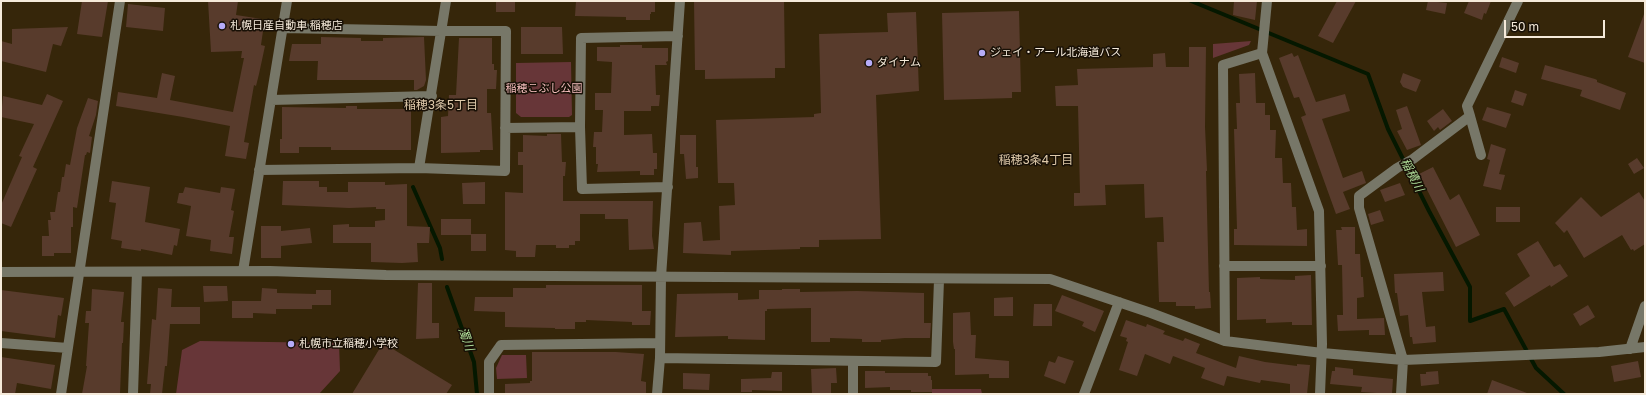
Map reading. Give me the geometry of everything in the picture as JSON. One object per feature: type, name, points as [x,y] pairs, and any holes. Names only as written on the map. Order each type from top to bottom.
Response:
[{"type":"street","points":[[61,394],[120,1]]},
{"type":"street","points":[[243,271],[286,1]]},
{"type":"street","points":[[419,168],[432,96],[446,1]]},
{"type":"street","points":[[657,394],[660,358],[662,277],[680,1]]},
{"type":"street","points":[[1267,1],[1262,50],[1319,211],[1322,353],[1320,394]]},
{"type":"street","points":[[1481,156],[1468,106],[1518,1]]},
{"type":"street","points":[[259,170],[419,168],[505,171],[506,31],[282,28]]},
{"type":"street","points":[[668,187],[582,189],[580,127],[581,38],[678,36]]},
{"type":"street","points":[[1225,340],[1223,66],[1262,50]]},
{"type":"street","points":[[270,100],[432,96]]},
{"type":"street","points":[[1401,394],[1402,360],[1359,208],[1359,196],[1397,168],[1413,159],[1470,116]]},
{"type":"street","points":[[505,128],[580,127]]},
{"type":"street","points":[[1224,266],[1321,266]]},
{"type":"street","points":[[1,272],[243,271],[386,275],[939,280],[1050,279],[1225,340],[1322,353],[1402,360],[1645,348]]},
{"type":"street","points":[[133,394],[137,272]]},
{"type":"street","points":[[660,358],[853,362],[936,362],[939,280]]},
{"type":"street","points":[[1084,394],[1119,302]]},
{"type":"street","points":[[1630,349],[1645,306]]},
{"type":"street","points":[[1,343],[68,348]]},
{"type":"street","points":[[490,394],[489,362],[501,345],[660,343]]},
{"type":"street","points":[[853,362],[853,394]]},
{"type":"green space","points":[[1251,41],[1249,45],[1213,58],[1213,44]]},
{"type":"green space","name":"稲穂こぶし公園","points":[[571,62],[572,115],[569,117],[521,117],[516,113],[516,63]]},
{"type":"green space","points":[[200,341],[339,343],[340,371],[319,394],[176,394],[182,350]]},
{"type":"green space","points":[[502,355],[526,355],[527,378],[497,379],[496,368]]},
{"type":"green space","points":[[932,389],[981,389],[982,394],[932,394]]},
{"type":"building","points":[[82,1],[108,1],[102,37],[77,34]]},
{"type":"building","points":[[208,1],[238,1],[236,15],[262,19],[261,24],[264,24],[261,45],[265,46],[256,86],[254,85],[244,142],[249,143],[246,159],[225,156],[230,126],[116,106],[118,92],[157,98],[162,73],[175,76],[170,100],[233,112],[244,58],[241,58],[242,51],[211,52]]},
{"type":"building","points":[[496,1],[515,1],[515,12],[496,12]]},
{"type":"building","points":[[576,1],[655,1],[655,12],[651,12],[650,20],[626,20],[626,17],[575,16]]},
{"type":"building","points":[[694,1],[784,1],[785,68],[775,68],[775,78],[705,79],[705,70],[695,70]]},
{"type":"building","points":[[1234,1],[1257,1],[1255,20],[1233,15]]},
{"type":"building","points":[[1337,1],[1356,1],[1333,43],[1318,36]]},
{"type":"building","points":[[1428,1],[1447,3],[1445,14],[1426,10]]},
{"type":"building","points":[[1469,1],[1491,1],[1482,20],[1464,13]]},
{"type":"building","points":[[128,4],[165,8],[163,31],[126,27]]},
{"type":"building","name":"ジェイ・アール北海道バス","points":[[1019,11],[1021,92],[1012,92],[1012,98],[944,100],[942,13]]},
{"type":"building","points":[[916,12],[919,91],[876,95],[881,239],[819,240],[819,247],[731,251],[731,255],[683,253],[684,223],[701,222],[703,241],[720,240],[719,206],[735,205],[734,183],[718,183],[716,120],[814,117],[814,114],[821,113],[819,34],[888,32],[887,13]]},
{"type":"building","points":[[1644,14],[1645,15],[1645,63],[1628,57]]},
{"type":"building","points":[[68,27],[61,46],[53,44],[46,72],[1,61],[1,41],[12,44],[12,29]]},
{"type":"building","points":[[521,27],[562,27],[563,54],[521,54]]},
{"type":"building","points":[[321,37],[361,38],[361,41],[383,41],[383,38],[424,37],[426,80],[424,86],[414,90],[414,80],[317,80],[318,61],[289,61],[292,44],[321,44]]},
{"type":"building","points":[[459,38],[492,38],[492,64],[494,64],[494,70],[497,70],[496,89],[487,89],[487,113],[491,113],[493,150],[480,150],[480,152],[441,153],[441,117],[448,116],[449,95],[456,95]]},
{"type":"building","points":[[620,45],[642,45],[642,48],[668,48],[667,65],[655,65],[656,95],[660,95],[659,106],[651,106],[651,111],[624,111],[624,135],[652,134],[653,153],[657,153],[657,169],[654,169],[654,175],[640,175],[640,171],[597,172],[598,164],[596,164],[596,147],[593,147],[594,132],[602,132],[603,110],[595,110],[595,93],[611,93],[612,62],[597,61],[597,47],[620,47]]},
{"type":"building","points":[[1189,47],[1206,47],[1205,127],[1209,292],[1211,308],[1195,309],[1195,306],[1176,306],[1176,302],[1159,302],[1157,242],[1164,242],[1163,217],[1145,218],[1144,184],[1105,185],[1106,205],[1074,206],[1074,193],[1080,193],[1078,106],[1056,106],[1055,86],[1078,85],[1077,69],[1153,67],[1153,54],[1165,53],[1166,67],[1189,67]]},
{"type":"building","points":[[1292,53],[1294,57],[1298,55],[1316,102],[1345,94],[1350,111],[1322,119],[1343,178],[1362,171],[1366,183],[1343,192],[1350,209],[1336,214],[1301,117],[1306,115],[1299,97],[1294,98],[1279,58]]},
{"type":"building","points":[[1502,57],[1519,63],[1516,73],[1499,67]]},
{"type":"building","points":[[1545,65],[1595,79],[1597,82],[1626,93],[1620,110],[1580,96],[1582,90],[1541,79]]},
{"type":"building","points":[[1255,73],[1256,103],[1265,103],[1265,115],[1270,115],[1270,130],[1276,130],[1275,158],[1282,158],[1283,183],[1291,183],[1292,207],[1296,207],[1297,230],[1307,229],[1307,246],[1234,245],[1234,229],[1237,229],[1234,129],[1237,129],[1236,103],[1240,103],[1239,74]]},
{"type":"building","points":[[1403,73],[1421,80],[1416,92],[1403,87],[1400,82]]},
{"type":"building","points":[[1515,90],[1527,94],[1523,106],[1511,102]]},
{"type":"building","points":[[47,94],[63,101],[33,167],[37,169],[11,227],[1,223],[1,205],[22,157],[19,156],[34,124],[1,117],[3,96],[42,105]]},
{"type":"building","points":[[88,98],[98,101],[96,115],[89,136],[92,137],[90,153],[87,152],[85,155],[77,208],[73,207],[71,253],[54,253],[54,256],[42,256],[42,236],[49,236],[48,220],[51,220],[50,212],[55,212],[62,177],[64,177],[66,164],[70,165],[77,128]]},
{"type":"building","points":[[346,106],[357,106],[357,109],[411,109],[411,150],[331,150],[331,147],[299,147],[299,153],[280,153],[280,139],[282,139],[282,107],[346,108]]},
{"type":"building","points":[[1407,106],[1421,145],[1407,150],[1397,131],[1402,129],[1396,110]]},
{"type":"building","points":[[1487,107],[1511,114],[1506,128],[1482,120]]},
{"type":"building","points":[[1443,109],[1452,121],[1440,130],[1438,127],[1434,131],[1427,121]]},
{"type":"building","points":[[547,134],[561,134],[562,162],[566,162],[565,176],[563,176],[563,201],[653,201],[652,236],[654,249],[629,250],[628,219],[605,219],[605,214],[580,214],[580,241],[575,241],[575,245],[569,245],[569,248],[556,248],[556,245],[536,245],[535,257],[516,257],[516,251],[505,250],[505,192],[523,193],[523,165],[518,165],[518,152],[523,152],[523,135],[547,136]]},
{"type":"building","points":[[680,135],[696,135],[696,167],[698,167],[698,178],[686,179],[684,154],[680,154]]},
{"type":"building","points":[[1491,144],[1506,149],[1499,174],[1505,175],[1501,190],[1483,186],[1490,160],[1487,159]]},
{"type":"building","points":[[1637,158],[1644,168],[1634,174],[1628,164]]},
{"type":"building","points":[[1433,167],[1450,200],[1459,194],[1480,235],[1456,247],[1419,174]]},
{"type":"building","points":[[112,181],[150,187],[145,222],[180,229],[177,246],[174,245],[172,255],[141,249],[141,251],[121,248],[122,241],[111,239],[116,203],[109,202]]},
{"type":"building","points":[[283,181],[319,181],[319,187],[327,187],[327,192],[348,192],[348,182],[385,182],[385,185],[407,184],[407,226],[430,227],[429,243],[417,243],[418,262],[371,262],[371,243],[333,243],[333,225],[349,224],[349,227],[375,227],[375,221],[385,220],[385,209],[376,209],[376,207],[349,208],[282,205]]},
{"type":"building","points":[[485,182],[485,204],[463,204],[462,183]]},
{"type":"building","points":[[1400,183],[1405,195],[1385,202],[1380,190]]},
{"type":"building","points":[[185,187],[220,193],[221,187],[235,189],[231,210],[234,211],[229,237],[234,237],[232,254],[210,251],[211,240],[186,236],[191,206],[177,203],[179,193],[183,193]]},
{"type":"building","points":[[1639,192],[1645,201],[1645,244],[1634,251],[1633,249],[1631,250],[1622,235],[1584,258],[1567,230],[1564,233],[1555,223],[1581,197],[1601,217]]},
{"type":"building","points":[[1496,207],[1520,207],[1520,222],[1496,222]]},
{"type":"building","points":[[1380,210],[1384,221],[1371,225],[1368,214]]},
{"type":"building","points":[[441,219],[471,219],[471,234],[486,234],[486,251],[471,251],[471,235],[441,235]]},
{"type":"building","points":[[261,226],[281,226],[281,231],[310,228],[312,243],[281,246],[281,258],[261,258]]},
{"type":"building","points":[[1341,227],[1355,227],[1355,254],[1360,254],[1364,297],[1357,298],[1357,319],[1384,318],[1385,335],[1369,335],[1369,330],[1338,331],[1337,315],[1343,315],[1342,265],[1338,265],[1336,230],[1342,230]]},
{"type":"building","points":[[1538,241],[1554,267],[1560,264],[1568,276],[1514,307],[1505,293],[1530,276],[1517,254]]},
{"type":"building","points":[[1443,272],[1444,291],[1422,292],[1426,327],[1435,326],[1436,342],[1413,344],[1412,337],[1410,337],[1408,315],[1400,316],[1397,293],[1395,293],[1394,274]]},
{"type":"building","points":[[1311,275],[1312,325],[1292,325],[1292,322],[1266,323],[1266,319],[1237,320],[1237,278],[1260,277],[1260,279],[1295,280],[1295,276]]},
{"type":"building","points":[[418,283],[432,283],[432,323],[439,323],[439,338],[416,339]]},
{"type":"building","points":[[546,285],[642,285],[642,311],[651,311],[650,325],[632,325],[632,322],[586,320],[586,322],[575,322],[575,329],[505,327],[505,312],[474,311],[475,297],[513,297],[513,288],[546,288]]},
{"type":"building","points":[[203,286],[227,286],[228,301],[204,302]]},
{"type":"building","points":[[158,288],[172,289],[171,307],[200,307],[200,324],[170,324],[167,366],[165,366],[162,394],[150,394],[151,384],[147,384],[152,319],[156,320]]},
{"type":"building","points":[[262,288],[277,289],[277,293],[316,294],[316,290],[331,290],[331,305],[312,305],[312,309],[276,309],[276,314],[253,313],[253,318],[232,318],[232,301],[261,301]]},
{"type":"building","points":[[92,289],[124,292],[121,322],[124,322],[120,394],[82,394],[87,366],[89,323],[85,323],[86,311],[91,311]]},
{"type":"building","points":[[800,289],[800,292],[857,291],[924,293],[924,323],[931,323],[930,338],[905,338],[881,340],[881,342],[862,342],[862,339],[830,338],[830,342],[811,342],[811,308],[767,309],[767,311],[765,311],[765,340],[728,339],[728,336],[675,337],[677,294],[738,293],[738,300],[759,299],[759,290]]},
{"type":"building","points":[[1,290],[64,298],[61,316],[58,315],[55,338],[1,331]]},
{"type":"building","points":[[1062,295],[1104,311],[1095,332],[1082,326],[1084,322],[1055,311]]},
{"type":"building","points":[[1013,297],[1013,316],[994,316],[994,298]]},
{"type":"building","points":[[1034,304],[1052,304],[1052,326],[1033,326]]},
{"type":"building","points":[[1588,305],[1595,317],[1580,326],[1573,314]]},
{"type":"building","points":[[970,312],[971,335],[976,335],[975,358],[1009,361],[1009,378],[989,378],[989,374],[955,375],[953,313]]},
{"type":"building","points":[[1126,320],[1146,327],[1147,324],[1165,331],[1163,334],[1183,341],[1185,338],[1200,344],[1196,353],[1236,368],[1239,356],[1265,362],[1297,366],[1297,364],[1310,365],[1307,394],[1290,394],[1290,384],[1261,380],[1260,383],[1227,376],[1224,386],[1201,378],[1205,368],[1173,356],[1170,364],[1145,354],[1137,376],[1119,370],[1128,342],[1126,341],[1127,338],[1120,336]]},
{"type":"building","points":[[383,343],[452,385],[446,394],[352,394]]},
{"type":"building","points":[[532,352],[616,352],[644,354],[641,381],[646,382],[646,394],[505,394],[505,384],[530,383],[530,381],[532,381]]},
{"type":"building","points":[[1058,356],[1074,361],[1065,384],[1044,376],[1049,361],[1055,363]]},
{"type":"building","points":[[1,357],[55,365],[51,389],[17,383],[15,394],[1,394]]},
{"type":"building","points":[[1638,361],[1641,377],[1614,382],[1611,366]]},
{"type":"building","points":[[1335,367],[1353,369],[1353,375],[1393,379],[1392,394],[1361,392],[1362,387],[1330,384],[1332,371],[1335,371]]},
{"type":"building","points":[[836,368],[837,383],[831,383],[831,394],[812,394],[811,369]]},
{"type":"building","points":[[865,371],[885,371],[885,373],[928,373],[928,376],[931,376],[932,380],[932,392],[890,390],[890,387],[865,388]]},
{"type":"building","points":[[1438,371],[1439,384],[1421,386],[1420,374]]},
{"type":"building","points":[[772,372],[782,372],[782,391],[752,390],[752,392],[741,392],[741,379],[771,378]]},
{"type":"building","points":[[683,373],[710,374],[709,390],[683,389]]},
{"type":"building","points":[[1492,380],[1527,393],[1487,394]]},
{"type":"waterway","name":"稲積川","points":[[1191,1],[1368,74],[1388,129],[1429,211],[1470,287],[1470,321],[1504,309],[1536,368],[1564,394]]},
{"type":"waterway","name":"濁川","points":[[413,187],[440,248],[442,259]]},
{"type":"waterway","name":"濁川","points":[[447,287],[474,362],[477,394]]},
{"type":"place","name":"札幌日産自動車 稲穂店","points":[[222,26]]},
{"type":"place","name":"ジェイ・アール北海道バス","points":[[982,53]]},
{"type":"place","name":"ダイナム","points":[[869,63]]},
{"type":"place","name":"札幌市立稲穂小学校","points":[[291,344]]},
{"type":"district","name":"稲穂3条5丁目","points":[[441,105]]},
{"type":"district","name":"稲穂3条4丁目","points":[[1036,160]]}]
